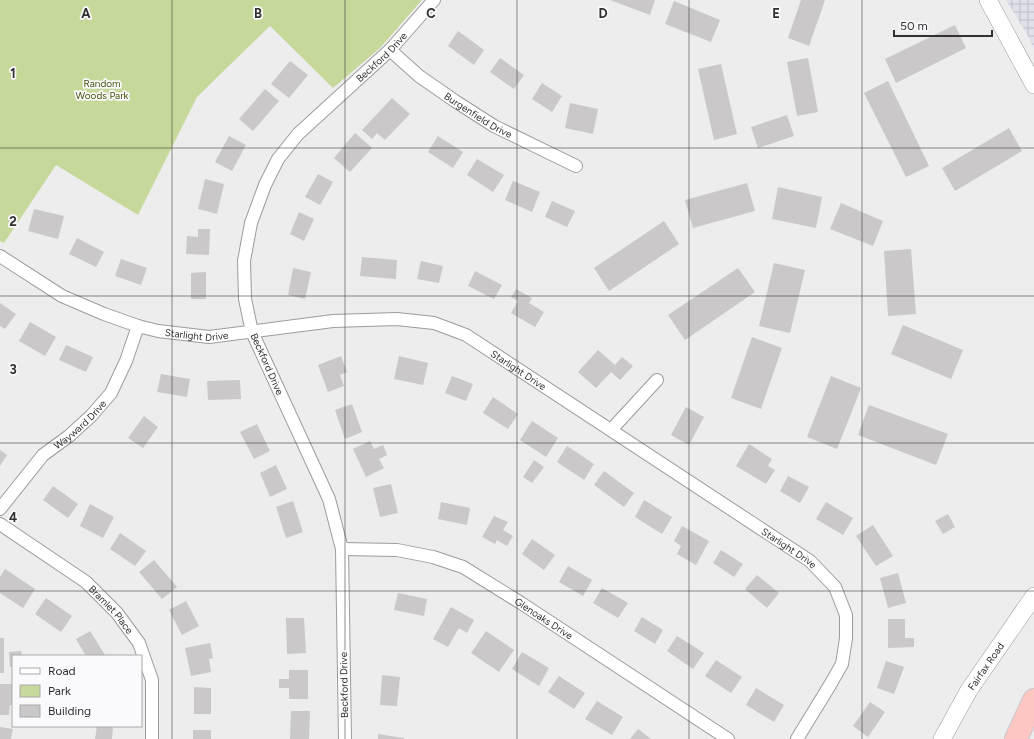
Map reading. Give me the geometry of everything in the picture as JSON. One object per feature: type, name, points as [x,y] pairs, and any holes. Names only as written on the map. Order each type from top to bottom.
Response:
[{"type":"highway","points":[[1016,739],[1034,700]]},
{"type":"street","name":"Beckford Drive","points":[[345,739],[342,549],[329,499],[252,332],[245,298],[244,261],[251,223],[265,185],[278,159],[298,134],[390,50],[434,0]]},
{"type":"street","points":[[988,0],[1034,85]]},
{"type":"street","name":"Burgenfield Drive","points":[[390,50],[419,76],[494,126],[576,166]]},
{"type":"street","name":"Starlight Drive","points":[[0,256],[62,296],[104,314],[138,326],[158,331],[209,336],[333,321],[397,318],[434,323],[466,335],[810,561],[835,587],[846,615],[846,638],[842,664],[797,739]]},
{"type":"street","name":"Wayward Drive","points":[[0,509],[44,455],[69,436],[91,416],[111,393],[126,361],[138,326]]},
{"type":"street","points":[[611,430],[657,380]]},
{"type":"street","name":"Bramlet Place","points":[[0,524],[86,582],[117,613],[139,643],[152,680],[152,739]]},
{"type":"street","name":"Glenoaks Drive","points":[[342,549],[397,550],[433,557],[463,567],[521,603],[728,739]]},
{"type":"street","name":"Fairfax Road","points":[[942,739],[969,690],[1034,596]]},
{"type":"shaded area","points":[[1006,0],[1034,0],[1034,49],[1027,34]]},
{"type":"green space","name":"Random Woods Park","points":[[0,0],[422,0],[380,48],[333,88],[270,26],[197,97],[138,215],[56,165],[4,243],[0,241]]},
{"type":"building","points":[[610,0],[655,0],[650,15]]},
{"type":"building","points":[[801,0],[825,0],[809,46],[788,38]]},
{"type":"building","points":[[674,1],[720,20],[711,42],[665,24]]},
{"type":"building","points":[[955,25],[966,48],[896,83],[885,59]]},
{"type":"building","points":[[458,31],[484,50],[474,65],[448,46]]},
{"type":"building","points":[[500,58],[524,75],[514,89],[490,72]]},
{"type":"building","points":[[808,58],[818,112],[797,116],[787,62]]},
{"type":"building","points":[[290,61],[308,75],[289,98],[271,84]]},
{"type":"building","points":[[721,64],[737,134],[714,140],[698,69]]},
{"type":"building","points":[[888,81],[929,166],[906,177],[864,93]]},
{"type":"building","points":[[542,83],[562,96],[552,112],[532,99]]},
{"type":"building","points":[[265,89],[279,101],[253,131],[239,119]]},
{"type":"building","points":[[392,98],[410,114],[385,140],[377,133],[372,139],[362,130]]},
{"type":"building","points":[[570,103],[598,109],[593,134],[565,128]]},
{"type":"building","points":[[787,115],[794,136],[758,148],[751,127]]},
{"type":"building","points":[[1009,128],[1022,151],[955,191],[942,168]]},
{"type":"building","points":[[355,133],[372,148],[350,172],[334,158]]},
{"type":"building","points":[[229,136],[246,145],[232,171],[215,162]]},
{"type":"building","points":[[438,136],[463,152],[453,168],[428,152]]},
{"type":"building","points":[[477,159],[504,175],[493,192],[467,175]]},
{"type":"building","points":[[318,174],[333,182],[320,205],[305,197]]},
{"type":"building","points":[[205,179],[224,184],[217,214],[198,209]]},
{"type":"building","points":[[513,181],[540,192],[532,212],[505,200]]},
{"type":"building","points":[[747,183],[755,211],[693,228],[685,200]]},
{"type":"building","points":[[778,187],[822,197],[816,228],[772,219]]},
{"type":"building","points":[[552,201],[575,211],[567,227],[545,217]]},
{"type":"building","points":[[841,203],[883,221],[873,246],[830,229]]},
{"type":"building","points":[[34,209],[64,216],[58,239],[28,231]]},
{"type":"building","points":[[299,212],[314,219],[304,241],[290,234]]},
{"type":"building","points":[[664,221],[679,244],[609,291],[594,268]]},
{"type":"building","points":[[198,229],[210,229],[209,255],[186,254],[187,236],[198,237]]},
{"type":"building","points":[[77,238],[104,252],[96,267],[69,254]]},
{"type":"building","points":[[911,249],[916,314],[888,316],[884,251]]},
{"type":"building","points":[[362,257],[397,260],[396,279],[360,276]]},
{"type":"building","points":[[121,259],[147,268],[141,285],[115,276]]},
{"type":"building","points":[[421,261],[443,266],[439,283],[417,279]]},
{"type":"building","points":[[774,263],[805,270],[790,333],[759,326]]},
{"type":"building","points":[[293,268],[311,272],[305,299],[288,295]]},
{"type":"building","points":[[738,268],[755,292],[685,340],[668,315]]},
{"type":"building","points":[[475,271],[502,285],[494,299],[468,286]]},
{"type":"building","points":[[206,272],[206,299],[191,299],[191,273]]},
{"type":"building","points":[[516,289],[532,298],[529,303],[544,312],[535,327],[511,313],[518,301],[511,297]]},
{"type":"building","points":[[0,303],[16,314],[5,329],[0,326]]},
{"type":"building","points":[[30,322],[56,337],[45,356],[19,341]]},
{"type":"building","points":[[903,325],[963,350],[951,379],[891,354]]},
{"type":"building","points":[[752,337],[782,348],[761,409],[731,398]]},
{"type":"building","points":[[66,345],[93,357],[86,372],[59,360]]},
{"type":"building","points":[[598,350],[615,365],[622,357],[633,366],[620,380],[611,372],[596,388],[578,372]]},
{"type":"building","points":[[341,356],[347,372],[340,375],[344,386],[328,392],[318,365]]},
{"type":"building","points":[[399,356],[428,363],[423,385],[394,379]]},
{"type":"building","points":[[161,374],[190,379],[187,397],[157,392]]},
{"type":"building","points":[[452,376],[473,384],[466,401],[445,393]]},
{"type":"building","points":[[831,376],[861,388],[837,449],[807,437]]},
{"type":"building","points":[[240,380],[241,399],[208,400],[207,381]]},
{"type":"building","points":[[493,397],[518,414],[508,429],[483,413]]},
{"type":"building","points":[[352,404],[362,432],[345,439],[335,410]]},
{"type":"building","points":[[869,405],[948,434],[936,465],[858,435]]},
{"type":"building","points":[[686,407],[704,417],[689,445],[671,435]]},
{"type":"building","points":[[144,416],[158,427],[143,448],[128,438]]},
{"type":"building","points":[[532,421],[558,438],[546,457],[520,440]]},
{"type":"building","points":[[257,424],[270,451],[254,459],[240,432]]},
{"type":"building","points":[[370,441],[374,449],[383,445],[387,455],[379,459],[384,468],[366,477],[353,449]]},
{"type":"building","points":[[749,444],[772,459],[768,466],[775,470],[766,484],[736,466]]},
{"type":"building","points":[[567,446],[594,464],[584,480],[557,462]]},
{"type":"building","points":[[0,450],[7,455],[0,466]]},
{"type":"building","points":[[534,460],[544,467],[532,483],[523,477]]},
{"type":"building","points":[[276,465],[287,489],[270,497],[260,473]]},
{"type":"building","points":[[604,471],[634,493],[624,507],[594,485]]},
{"type":"building","points":[[788,476],[809,487],[800,503],[780,491]]},
{"type":"building","points":[[391,484],[398,513],[380,517],[373,488]]},
{"type":"building","points":[[53,486],[78,504],[68,518],[43,500]]},
{"type":"building","points":[[644,500],[672,517],[662,534],[635,517]]},
{"type":"building","points":[[293,501],[303,532],[286,538],[276,507]]},
{"type":"building","points":[[441,502],[470,508],[467,525],[438,519]]},
{"type":"building","points":[[826,502],[853,518],[843,535],[816,519]]},
{"type":"building","points":[[90,504],[114,517],[103,538],[80,526]]},
{"type":"building","points":[[948,514],[955,527],[943,534],[935,521]]},
{"type":"building","points":[[494,516],[508,522],[503,530],[513,536],[507,546],[497,540],[495,544],[482,537]]},
{"type":"building","points":[[873,525],[893,556],[876,566],[856,536]]},
{"type":"building","points":[[682,526],[709,541],[696,565],[677,554],[681,546],[674,541]]},
{"type":"building","points":[[120,533],[146,551],[135,566],[110,549]]},
{"type":"building","points":[[532,539],[555,555],[544,570],[522,554]]},
{"type":"building","points":[[721,550],[743,564],[734,577],[713,563]]},
{"type":"building","points":[[154,560],[177,587],[162,599],[139,572]]},
{"type":"building","points":[[568,566],[592,580],[583,596],[559,582]]},
{"type":"building","points":[[5,569],[35,589],[23,608],[0,593],[0,577]]},
{"type":"building","points":[[898,573],[906,603],[888,608],[880,578]]},
{"type":"building","points":[[757,575],[779,593],[767,608],[745,589]]},
{"type":"building","points":[[602,588],[628,603],[618,618],[593,603]]},
{"type":"building","points":[[398,593],[427,599],[424,616],[394,610]]},
{"type":"building","points":[[46,598],[72,616],[61,632],[35,614]]},
{"type":"building","points":[[186,601],[199,626],[182,635],[169,610]]},
{"type":"building","points":[[451,607],[474,620],[467,633],[459,628],[448,647],[433,639]]},
{"type":"building","points":[[642,617],[663,630],[655,644],[634,631]]},
{"type":"building","points":[[286,618],[304,618],[306,653],[287,654]]},
{"type":"building","points":[[888,619],[905,619],[905,638],[914,638],[914,647],[888,648]]},
{"type":"building","points":[[90,631],[105,655],[85,655],[76,639]]},
{"type":"building","points":[[486,631],[514,650],[499,672],[471,653]]},
{"type":"building","points":[[677,636],[704,653],[693,669],[667,651]]},
{"type":"building","points":[[0,638],[4,638],[4,673],[0,673]]},
{"type":"building","points":[[210,643],[213,658],[209,659],[211,672],[191,676],[185,648]]},
{"type":"building","points":[[21,651],[22,655],[12,655],[12,667],[10,667],[9,652]]},
{"type":"building","points":[[522,652],[549,668],[539,686],[512,669]]},
{"type":"building","points":[[716,660],[742,677],[731,693],[705,676]]},
{"type":"building","points":[[886,661],[904,667],[894,694],[877,688]]},
{"type":"building","points":[[289,670],[308,670],[308,699],[289,699],[289,688],[279,688],[279,679],[289,679]]},
{"type":"building","points":[[382,675],[400,677],[397,706],[380,705]]},
{"type":"building","points":[[559,676],[585,693],[574,709],[548,692]]},
{"type":"building","points":[[0,684],[12,684],[12,705],[10,705],[9,715],[0,715]]},
{"type":"building","points":[[194,687],[211,688],[211,714],[194,714]]},
{"type":"building","points":[[756,688],[784,705],[774,722],[746,705]]},
{"type":"building","points":[[597,701],[623,717],[612,735],[585,719]]},
{"type":"building","points":[[870,702],[885,712],[868,737],[853,726]]},
{"type":"building","points":[[291,711],[310,711],[309,739],[290,739]]},
{"type":"building","points":[[0,727],[13,729],[11,739],[0,739]]},
{"type":"building","points":[[97,727],[113,727],[112,739],[95,739]]},
{"type":"building","points":[[638,729],[651,739],[630,739]]},
{"type":"building","points":[[193,730],[211,730],[211,739],[193,739]]},
{"type":"building","points":[[378,734],[404,738],[404,739],[378,739]]}]
